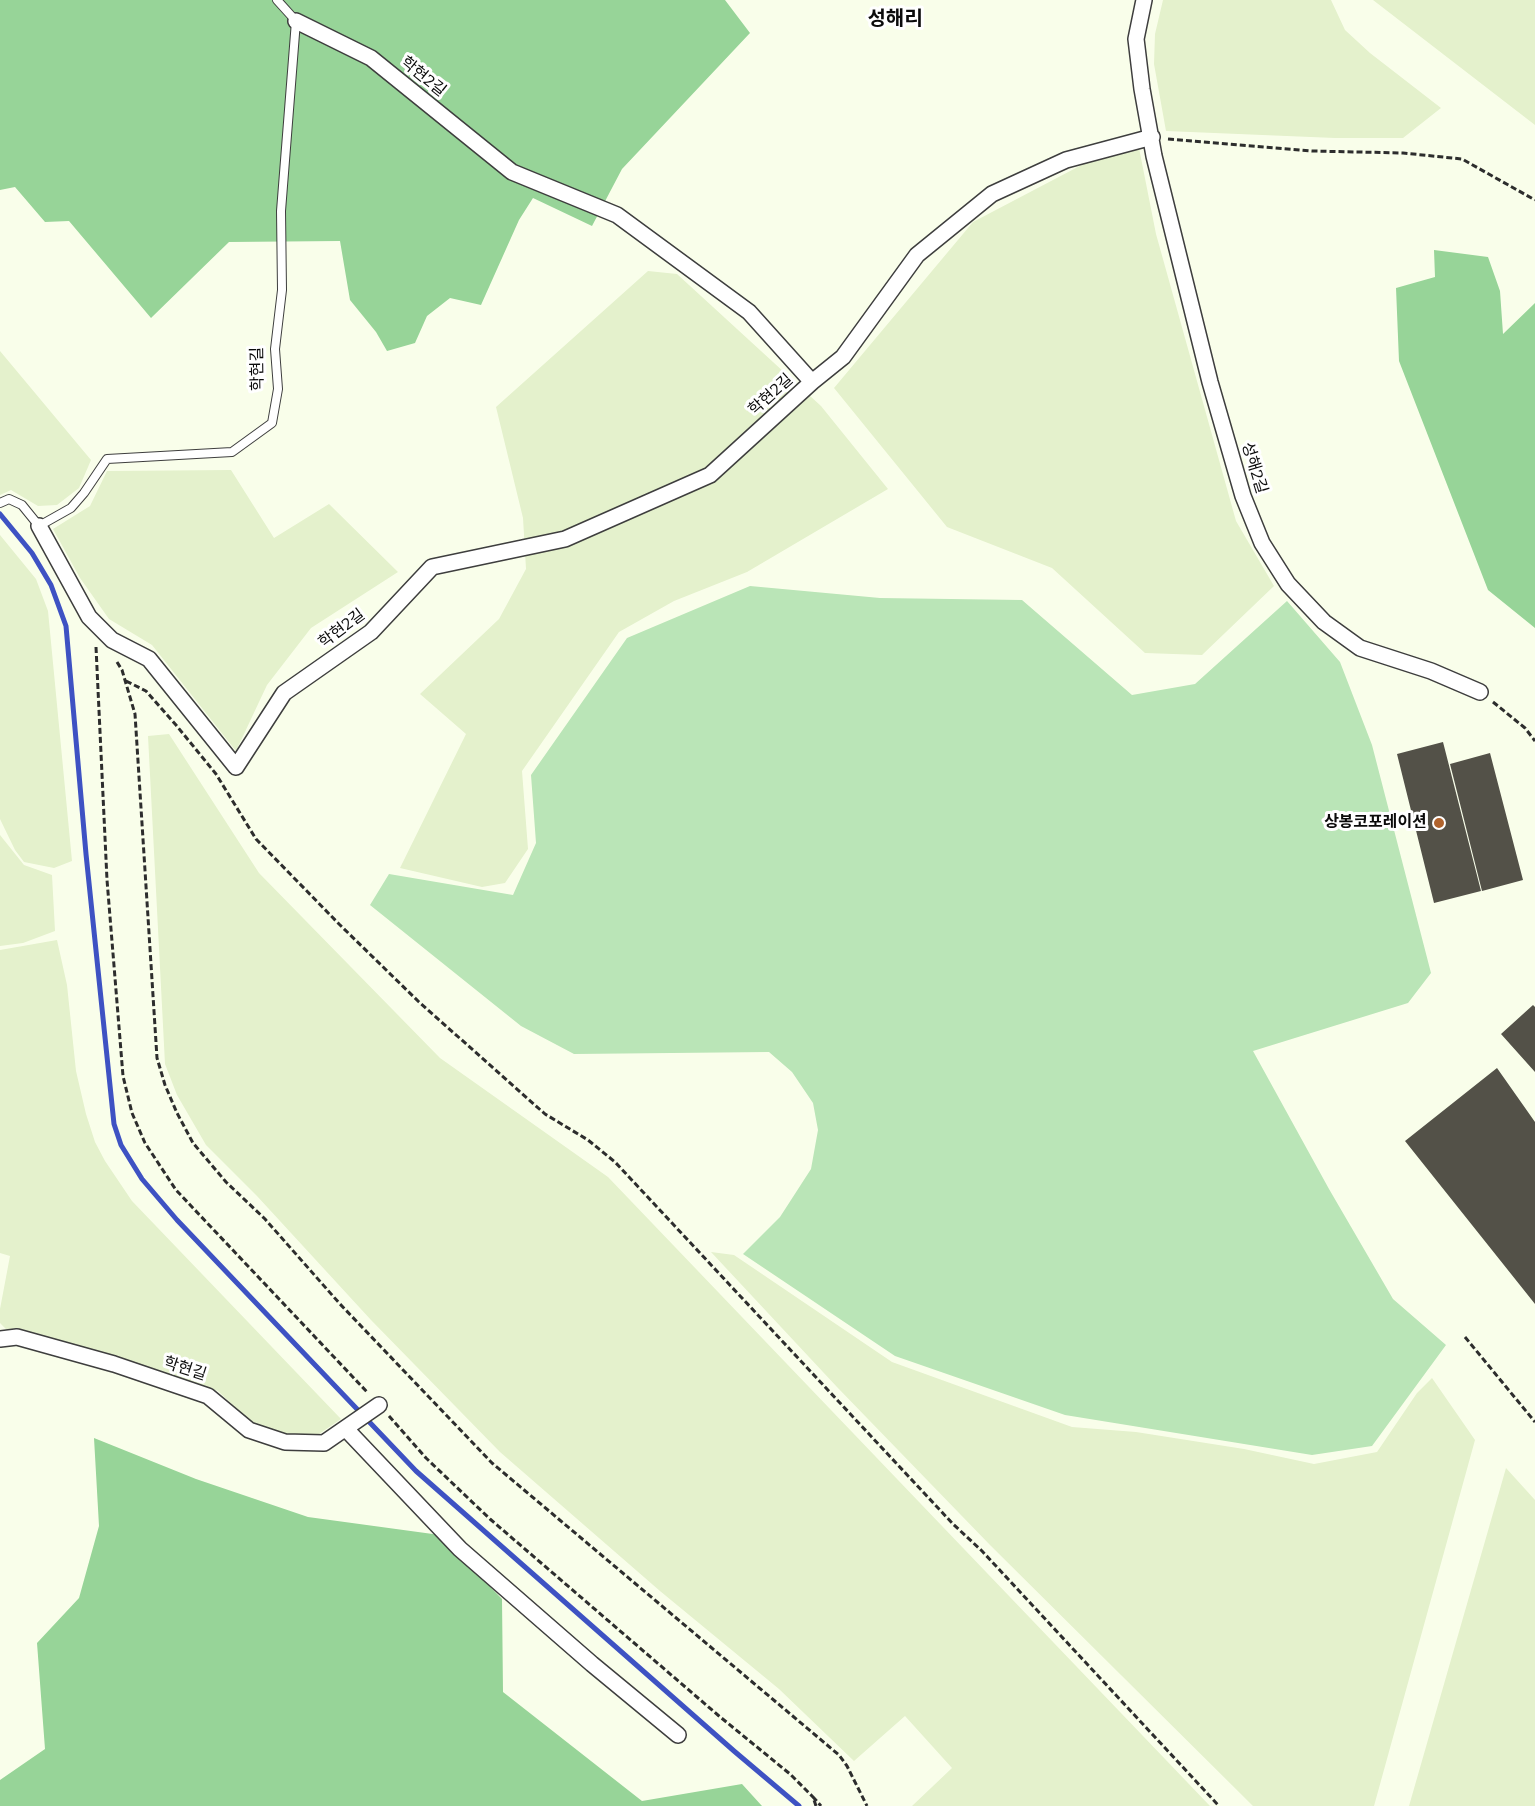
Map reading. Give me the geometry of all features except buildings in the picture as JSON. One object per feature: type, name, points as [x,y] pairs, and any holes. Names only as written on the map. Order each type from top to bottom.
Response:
[{"type":"street","name":"성해2길","points":[[1144,0],[1136,39],[1154,156],[1210,382],[1243,496],[1262,543],[1295,592],[1324,622],[1360,648],[1431,670],[1480,692]]},
{"type":"street","name":"학현2길","points":[[39,526],[89,616],[112,640],[149,659],[236,766],[284,693],[371,632],[432,567],[565,539],[710,475],[812,382],[749,312],[617,215],[512,172],[371,58],[296,21]]},
{"type":"street","points":[[812,382],[843,357],[917,255],[992,194],[1066,160],[1152,137]]},
{"type":"street","name":"학현길","points":[[0,1339],[17,1337],[114,1364],[208,1396],[249,1430],[285,1442],[324,1443],[379,1405]]},
{"type":"street","points":[[346,1429],[460,1549],[678,1736]]},
{"type":"lane","points":[[277,0],[296,21]]},
{"type":"lane","name":"학현길","points":[[39,526],[71,508],[107,459],[232,452],[272,423],[279,389],[274,349],[282,290],[281,211],[296,21]]},
{"type":"lane","points":[[0,503],[9,499],[22,505],[39,526]]},
{"type":"path","points":[[1152,137],[1312,151],[1403,153],[1462,159],[1535,200]]},
{"type":"path","points":[[95,642],[107,880],[123,1076],[132,1113],[145,1143],[176,1190],[426,1458],[490,1519],[790,1774],[821,1806]]},
{"type":"path","points":[[115,660],[122,670],[135,714],[157,1058],[165,1085],[193,1143],[226,1182],[265,1220],[340,1304],[492,1462],[839,1755],[867,1806]]},
{"type":"path","points":[[126,681],[146,691],[176,725],[216,774],[256,839],[419,1002],[545,1114],[588,1140],[615,1162],[1220,1806]]},
{"type":"path","points":[[1480,692],[1526,728],[1535,741]]},
{"type":"path","points":[[1465,1337],[1535,1422]]},
{"type":"path","points":[[813,1797],[816,1806]]},
{"type":"green space","points":[[0,0],[725,0],[750,33],[622,169],[592,226],[533,198],[519,220],[481,305],[450,298],[427,316],[415,343],[387,351],[376,332],[350,300],[340,241],[229,242],[151,318],[69,221],[45,222],[15,187],[0,190]]},
{"type":"green space","points":[[1163,0],[1331,0],[1345,30],[1370,53],[1441,108],[1403,138],[1335,138],[1166,131],[1154,64],[1155,34]]},
{"type":"green space","points":[[1373,0],[1535,0],[1535,125]]},
{"type":"green space","points":[[1139,148],[1156,234],[1236,521],[1274,586],[1202,655],[1145,653],[1052,568],[947,527],[834,388],[973,222],[1093,159]]},
{"type":"green space","points":[[1434,250],[1488,257],[1500,291],[1503,334],[1535,303],[1535,628],[1488,590],[1399,361],[1396,288],[1435,277]]},
{"type":"green space","points":[[648,271],[677,274],[821,406],[888,489],[747,572],[674,601],[619,632],[522,771],[528,849],[505,883],[482,887],[400,868],[466,734],[420,694],[499,619],[526,569],[523,518],[496,407]]},
{"type":"green space","points":[[0,351],[91,460],[79,488],[57,505],[38,506],[11,490],[0,495]]},
{"type":"green space","points":[[231,470],[274,538],[329,504],[398,572],[311,628],[267,685],[236,751],[152,645],[109,619],[80,578],[53,529],[90,506],[107,471]]},
{"type":"green space","points":[[0,535],[36,579],[48,611],[72,861],[54,868],[24,862],[15,850],[0,819]]},
{"type":"green space","points":[[750,586],[880,598],[1022,600],[1132,695],[1195,684],[1287,601],[1340,662],[1372,745],[1431,973],[1408,1003],[1253,1051],[1393,1299],[1446,1345],[1372,1446],[1312,1455],[1065,1415],[895,1356],[743,1254],[780,1217],[811,1169],[818,1130],[813,1103],[792,1072],[769,1052],[574,1054],[521,1026],[370,905],[389,874],[513,895],[536,843],[531,775],[627,638]]},
{"type":"green space","points":[[169,734],[259,873],[440,1058],[608,1177],[1210,1806],[912,1806],[952,1768],[905,1716],[854,1761],[779,1689],[660,1591],[500,1452],[371,1320],[257,1196],[206,1145],[177,1095],[165,1064],[148,736]]},
{"type":"green space","points":[[0,835],[24,865],[52,875],[55,931],[23,943],[0,946]]},
{"type":"green space","points":[[57,940],[67,985],[76,1071],[95,1142],[105,1161],[132,1201],[341,1419],[319,1434],[295,1437],[272,1430],[250,1421],[218,1391],[133,1363],[6,1329],[0,1323],[0,1309],[10,1256],[0,1253],[0,950]]},
{"type":"green space","points":[[711,1252],[734,1255],[892,1362],[1072,1427],[1136,1432],[1244,1449],[1314,1464],[1377,1452],[1417,1393],[1432,1378],[1475,1440],[1374,1806],[1253,1806],[990,1545],[837,1387]]},
{"type":"green space","points":[[94,1438],[196,1479],[308,1517],[440,1535],[502,1599],[503,1692],[642,1801],[742,1784],[762,1806],[0,1806],[0,1780],[45,1749],[37,1643],[79,1598],[99,1526]]},
{"type":"green space","points":[[1506,1468],[1535,1500],[1535,1806],[1409,1806]]},
{"type":"waterway","points":[[0,514],[32,553],[51,585],[66,626],[86,854],[114,1124],[121,1145],[142,1179],[177,1220],[416,1471],[799,1806]]},
{"type":"place","name":"상봉코포레이션","points":[[1439,823]]},
{"type":"district","name":"성해리","points":[[895,19]]}]
